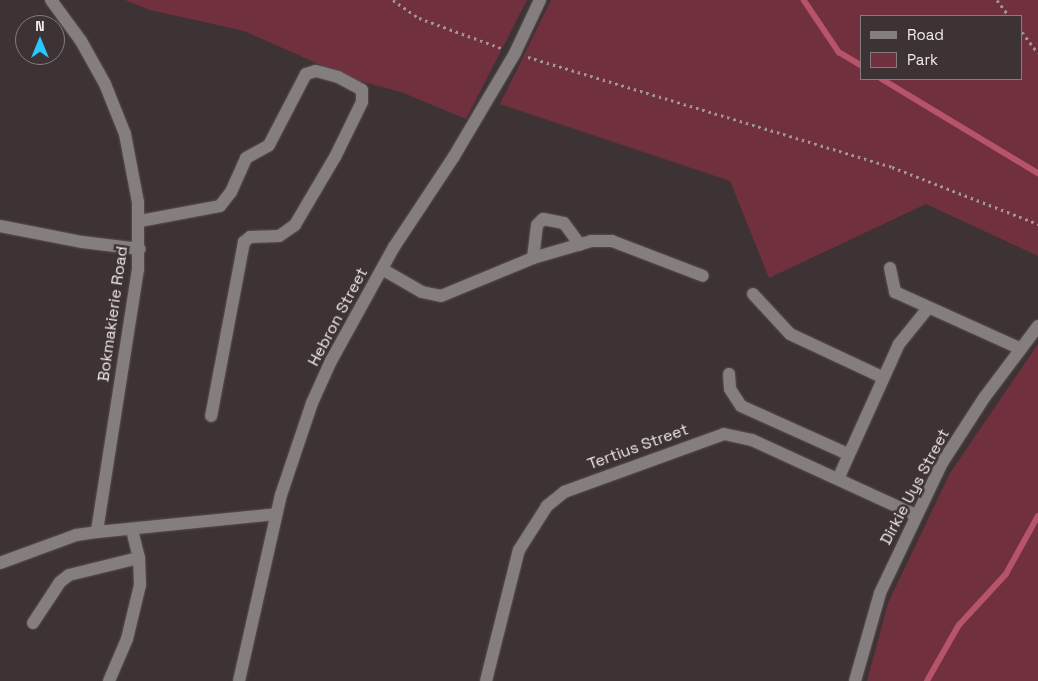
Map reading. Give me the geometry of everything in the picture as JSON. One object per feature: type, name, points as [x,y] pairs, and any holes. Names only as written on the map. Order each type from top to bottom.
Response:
[{"type":"street","name":"Bokmakierie Road","points":[[51,0],[92,60],[116,109],[130,157],[140,221],[140,248],[97,532]]},
{"type":"street","name":"Hebron Street","points":[[239,681],[276,514],[289,467],[312,403],[332,361],[382,269],[515,53],[540,0]]},
{"type":"street","points":[[140,221],[220,206],[230,192],[246,158],[269,145],[306,74],[316,71],[338,77],[362,90],[362,102],[339,149],[295,225],[279,236],[250,237],[244,242],[211,416]]},
{"type":"street","points":[[533,258],[537,225],[543,219],[564,223],[580,244]]},
{"type":"street","points":[[0,226],[82,242],[140,248]]},
{"type":"street","points":[[382,269],[422,292],[441,296],[533,258],[580,244],[612,242],[703,276]]},
{"type":"street","points":[[890,268],[895,292],[1019,348]]},
{"type":"street","points":[[753,294],[790,334],[882,378]]},
{"type":"street","points":[[838,479],[899,344],[928,308]]},
{"type":"street","name":"Dirkie Uys Street","points":[[855,681],[880,593],[942,463],[1019,348],[1038,326]]},
{"type":"street","points":[[729,374],[730,389],[741,406],[848,454]]},
{"type":"street","name":"Tertius Street","points":[[486,681],[519,550],[547,506],[564,492],[724,434],[742,436],[916,515]]},
{"type":"street","points":[[0,563],[76,535],[276,514]]},
{"type":"street","points":[[109,681],[130,630],[140,585],[139,558],[132,529]]},
{"type":"street","points":[[33,623],[60,582],[69,574],[139,558]]},
{"type":"path","points":[[393,0],[419,18],[515,53],[892,167],[1038,224]]},
{"type":"path","points":[[997,0],[1008,15]]},
{"type":"path","points":[[1023,33],[1038,53]]},
{"type":"green space","points":[[125,0],[527,0],[466,119],[401,92],[355,80],[244,31],[150,10]]},
{"type":"green space","points":[[551,0],[1038,0],[1038,256],[926,204],[769,278],[730,181],[500,104]]},
{"type":"green space","points":[[1038,344],[1038,681],[867,681],[888,603],[950,473]]},
{"type":"waterway","points":[[804,0],[839,52],[860,65]]},
{"type":"waterway","points":[[884,80],[1038,173]]},
{"type":"waterway","points":[[927,681],[959,625],[1006,574],[1038,516]]}]
